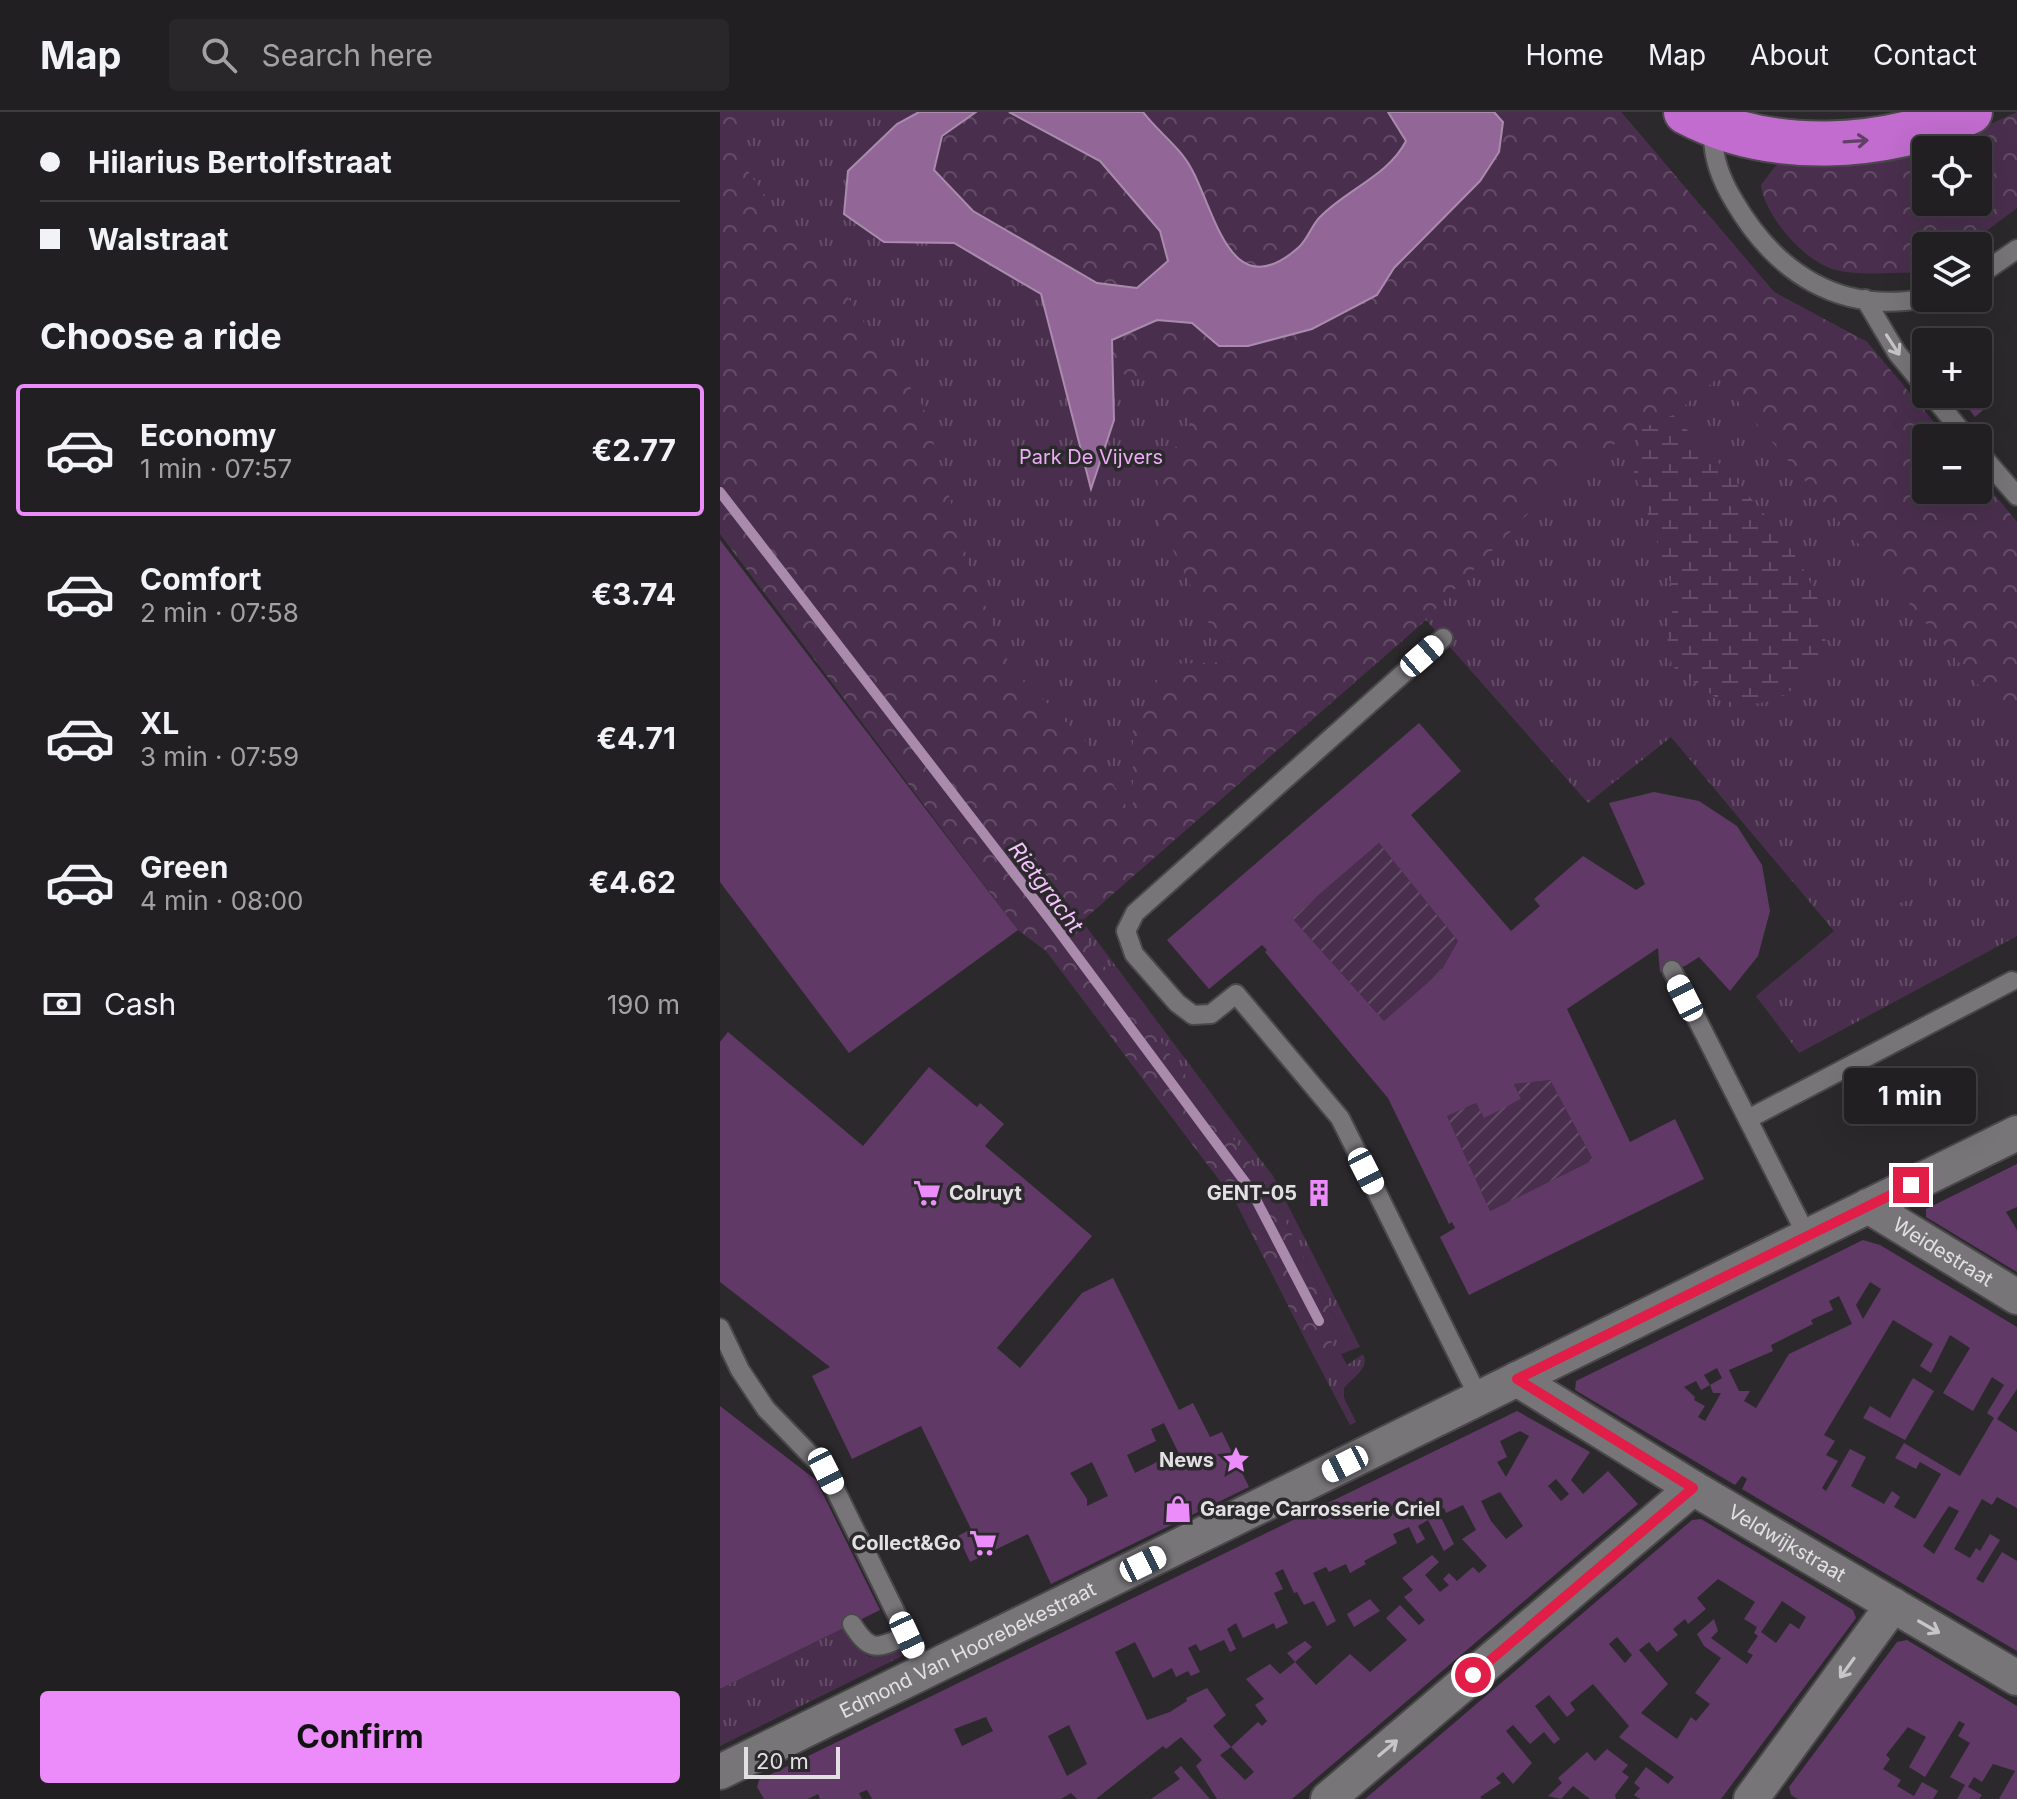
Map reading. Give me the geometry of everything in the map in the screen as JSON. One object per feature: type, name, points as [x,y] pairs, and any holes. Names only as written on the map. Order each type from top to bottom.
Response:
[{"type":"highway","points":[[1706,117],[1762,139],[1821,143],[1890,138],[1943,124],[1970,112]]},
{"type":"street","name":"Edmond Van Hoorebekestraat","points":[[726,1780],[925,1672],[2017,1133]]},
{"type":"street","name":"Weidestraat","points":[[1868,1206],[2017,1297]]},
{"type":"street","name":"Veldwijkstraat","points":[[1517,1379],[1693,1488],[2017,1678]]},
{"type":"street","points":[[1328,1799],[1693,1488]]},
{"type":"street","points":[[1752,1799],[1893,1605]]},
{"type":"lane","points":[[1706,117],[1724,185],[1751,231],[1785,267],[1824,289],[1865,299],[1912,300]]},
{"type":"lane","points":[[1992,266],[2017,249]]},
{"type":"lane","points":[[1865,299],[1897,353],[1912,371]]},
{"type":"lane","points":[[1942,408],[1956,424]]},
{"type":"lane","points":[[1992,467],[2017,496]]},
{"type":"lane","points":[[1443,638],[1135,913],[1126,931],[1134,954],[1177,1003],[1193,1015],[1211,1014],[1236,994],[1340,1118],[1479,1398]]},
{"type":"lane","points":[[1672,970],[1807,1236]]},
{"type":"lane","points":[[1748,1119],[2012,981]]},
{"type":"lane","points":[[720,1328],[740,1370],[766,1409],[826,1471],[925,1672]]},
{"type":"lane","points":[[852,1624],[862,1640],[872,1646],[883,1646],[907,1635]]},
{"type":"green space","name":"Park De Vijvers","points":[[720,112],[1621,112],[1774,292],[1867,342],[1912,396],[1912,408],[1922,408],[1935,424],[1912,424],[1912,504],[1992,504],[1992,492],[2017,522],[2017,936],[1799,1053],[1756,996],[1834,931],[1671,737],[1588,803],[1426,620],[1082,921],[1273,1176],[1360,1347],[1341,1354],[1347,1365],[1363,1354],[1365,1359],[1360,1372],[1344,1388],[1344,1398],[1356,1422],[1350,1425],[1307,1343],[1320,1349],[1337,1322],[1265,1182],[1075,927],[720,534]]},
{"type":"green space","points":[[720,112],[746,112],[739,158],[775,210],[813,247],[923,406],[970,568],[1010,666],[1092,748],[1133,818],[1133,728],[1166,664],[1228,662],[1161,526],[1156,461],[1196,433],[1168,386],[1128,377],[1113,367],[1112,340],[1144,326],[1168,320],[1191,326],[1220,346],[1377,295],[1503,122],[1494,112],[1621,112],[1774,292],[1867,342],[1912,396],[1912,408],[1922,408],[1935,424],[1912,424],[1912,504],[1992,504],[1992,492],[2017,522],[2017,731],[1718,378],[1673,415],[1641,429],[1572,468],[1426,619],[1091,913],[1067,916],[1265,1182],[1337,1322],[1330,1348],[1320,1349],[1307,1343],[1235,1201],[1046,951],[1018,930],[720,534]]},
{"type":"green space","points":[[976,112],[1009,112],[1100,161],[1160,231],[1169,261],[1138,288],[1097,283],[973,211],[934,170],[942,136]]},
{"type":"green space","points":[[1143,112],[1388,112],[1406,141],[1378,173],[1320,217],[1299,247],[1275,263],[1256,267],[1240,260],[1228,246],[1186,160]]},
{"type":"green space","points":[[2017,112],[2017,208],[1985,232],[1912,232],[1912,273],[1836,270],[1811,258],[1799,248],[1770,210],[1761,185],[1781,159],[1912,145],[1912,216],[1992,216],[1992,136],[1964,136]]},
{"type":"green space","points":[[1673,415],[1756,504],[1786,543],[1810,583],[1824,620],[1823,654],[1802,681],[1777,699],[1729,707],[1672,666],[1666,631],[1676,600],[1634,472],[1641,429]]},
{"type":"green space","points":[[1379,843],[1458,941],[1441,971],[1384,1021],[1292,918]]},
{"type":"green space","points":[[1928,879],[1932,894],[1877,909],[1872,894]]},
{"type":"green space","points":[[1550,1080],[1593,1160],[1490,1211],[1447,1116],[1476,1103],[1484,1117],[1521,1099],[1514,1084]]},
{"type":"green space","points":[[843,1628],[854,1646],[869,1657],[901,1649],[904,1655],[720,1746],[720,1689]]},
{"type":"shaded area","points":[[919,112],[976,112],[942,136],[934,170],[973,211],[1097,283],[1137,288],[1168,261],[1160,231],[1100,161],[1009,112],[1143,112],[1186,160],[1228,246],[1241,260],[1256,267],[1276,263],[1299,247],[1320,217],[1389,164],[1406,141],[1388,112],[1494,112],[1503,122],[1499,152],[1480,181],[1394,268],[1377,295],[1312,329],[1248,346],[1219,346],[1192,323],[1157,320],[1112,340],[1114,420],[1091,489],[1041,294],[954,243],[884,242],[844,214],[848,171],[897,124]]},
{"type":"building","points":[[1968,408],[1986,408],[1975,417]]},
{"type":"building","points":[[720,540],[1018,930],[849,1053],[720,882]]},
{"type":"building","points":[[1419,723],[1461,771],[1411,815],[1511,931],[1540,906],[1534,899],[1583,856],[1636,890],[1645,884],[1609,803],[1654,792],[1699,801],[1737,826],[1762,865],[1770,911],[1758,956],[1730,991],[1699,957],[1685,966],[1660,972],[1658,948],[1567,1009],[1630,1142],[1675,1119],[1704,1179],[1469,1295],[1440,1237],[1455,1228],[1452,1222],[1449,1224],[1388,1098],[1265,952],[1267,950],[1262,945],[1209,989],[1167,940]],"holes":[[[1379,843],[1458,941],[1441,971],[1384,1021],[1292,918]],[[1550,1080],[1593,1160],[1490,1211],[1447,1116],[1476,1103],[1484,1118],[1521,1099],[1514,1084]]]},
{"type":"building","points":[[728,1032],[863,1146],[929,1067],[977,1107],[980,1103],[1004,1124],[985,1146],[1092,1236],[997,1348],[1020,1368],[1082,1293],[1113,1278],[1179,1410],[1193,1403],[1210,1437],[1222,1432],[1249,1487],[1051,1584],[1028,1534],[970,1562],[958,1536],[971,1529],[921,1426],[852,1459],[812,1376],[830,1367],[720,1282],[720,1042]],"holes":[[[1164,1423],[1180,1456],[1167,1463],[1165,1458],[1135,1473],[1127,1455],[1156,1441],[1151,1429]],[[1092,1462],[1108,1496],[1087,1506],[1087,1499],[1070,1473]]]},
{"type":"building","points":[[2017,1164],[2017,1207],[2006,1212],[2017,1230],[2017,1272],[1926,1217],[1926,1209]]},
{"type":"building","name":"GENT-05","points":[[1319,1180],[1329,1200],[1318,1206],[1308,1186]]},
{"type":"building","points":[[1863,1240],[1880,1245],[2017,1327],[2017,1389],[1997,1419],[2017,1432],[2017,1508],[1997,1497],[1992,1505],[1982,1499],[1954,1549],[1970,1558],[1976,1548],[1980,1551],[1990,1534],[2000,1540],[1976,1579],[1983,1583],[2002,1552],[2017,1561],[2017,1651],[1742,1489],[1747,1479],[1742,1476],[1735,1485],[1575,1390],[1576,1381]],"holes":[[[1870,1282],[1881,1289],[1863,1319],[1856,1305]],[[1839,1296],[1852,1324],[1789,1354],[1756,1408],[1744,1401],[1750,1391],[1739,1391],[1729,1370],[1773,1351],[1771,1345],[1833,1310],[1829,1301]],[[1893,1320],[1933,1344],[1920,1366],[1931,1373],[1950,1335],[1970,1348],[1943,1393],[1973,1411],[1992,1377],[2004,1385],[1987,1413],[1994,1418],[1960,1476],[1904,1443],[1895,1458],[1916,1469],[1920,1462],[1941,1474],[1915,1519],[1894,1507],[1900,1497],[1892,1491],[1884,1504],[1851,1486],[1866,1457],[1850,1449],[1826,1491],[1822,1488],[1838,1461],[1826,1455],[1835,1441],[1824,1435]],[[1717,1368],[1722,1378],[1710,1385],[1704,1375]],[[1696,1381],[1701,1390],[1710,1385],[1713,1393],[1721,1393],[1705,1421],[1698,1417],[1705,1406],[1694,1400],[1695,1397],[1684,1387]],[[1949,1506],[1959,1511],[1934,1554],[1923,1546]]]},
{"type":"building","points":[[1913,1378],[1934,1391],[1905,1440],[1863,1418],[1870,1406],[1890,1418]]},
{"type":"building","points":[[720,1406],[816,1480],[880,1610],[720,1689]]},
{"type":"building","points":[[1517,1411],[1590,1452],[1571,1480],[1583,1494],[1608,1471],[1638,1504],[1292,1799],[1217,1799],[1196,1766],[1202,1760],[1181,1737],[1166,1749],[1163,1746],[1096,1799],[1077,1799],[1071,1793],[1061,1799],[872,1799],[867,1790],[859,1793],[862,1799],[820,1799],[818,1794],[808,1799],[764,1799],[757,1787],[759,1780]],"holes":[[[1520,1431],[1529,1436],[1506,1477],[1497,1462],[1507,1457],[1500,1441]],[[1556,1479],[1569,1494],[1561,1501],[1548,1486]],[[1500,1492],[1523,1526],[1506,1539],[1491,1521],[1481,1501]],[[1463,1505],[1476,1530],[1462,1539],[1487,1566],[1479,1573],[1473,1567],[1457,1581],[1449,1573],[1443,1579],[1449,1585],[1440,1592],[1425,1575],[1439,1562],[1432,1555],[1402,1578],[1413,1590],[1404,1597],[1425,1620],[1419,1625],[1400,1605],[1386,1618],[1407,1640],[1370,1672],[1350,1654],[1316,1685],[1295,1662],[1280,1674],[1270,1664],[1246,1679],[1264,1699],[1255,1705],[1267,1721],[1262,1726],[1258,1722],[1231,1747],[1213,1726],[1226,1715],[1207,1688],[1186,1698],[1187,1701],[1170,1712],[1147,1720],[1115,1652],[1135,1642],[1153,1678],[1172,1668],[1176,1677],[1188,1671],[1191,1676],[1200,1672],[1188,1648],[1196,1644],[1200,1651],[1224,1640],[1230,1652],[1236,1649],[1227,1629],[1236,1623],[1243,1638],[1274,1623],[1276,1629],[1288,1623],[1274,1593],[1283,1589],[1275,1573],[1283,1569],[1294,1593],[1297,1592],[1304,1605],[1314,1601],[1327,1626],[1336,1621],[1313,1573],[1326,1567],[1329,1572],[1346,1564],[1350,1573],[1366,1564],[1364,1561],[1397,1543],[1393,1534],[1409,1527],[1417,1544],[1425,1539],[1418,1526],[1428,1520],[1444,1551],[1454,1544],[1438,1511],[1444,1508],[1446,1513]],[[986,1717],[993,1731],[962,1746],[954,1729]],[[1069,1725],[1087,1764],[1067,1776],[1048,1736]],[[1231,1747],[1254,1772],[1245,1780],[1220,1755]]]},
{"type":"building","points":[[1701,1519],[1853,1610],[1856,1618],[1721,1799],[1640,1799],[1634,1795],[1640,1788],[1634,1783],[1646,1767],[1668,1784],[1674,1777],[1619,1737],[1629,1726],[1593,1684],[1570,1703],[1575,1710],[1567,1717],[1549,1695],[1535,1706],[1560,1739],[1554,1744],[1544,1732],[1530,1744],[1513,1725],[1506,1731],[1532,1763],[1513,1784],[1503,1772],[1496,1778],[1501,1783],[1480,1797],[1482,1799],[1365,1799],[1692,1520]],"holes":[[[1718,1579],[1755,1602],[1744,1619],[1757,1627],[1754,1633],[1758,1636],[1747,1652],[1753,1655],[1747,1664],[1711,1638],[1718,1631],[1714,1619],[1697,1634],[1704,1646],[1721,1658],[1695,1693],[1710,1704],[1696,1721],[1691,1717],[1677,1739],[1641,1713],[1668,1684],[1639,1650],[1649,1642],[1657,1652],[1678,1635],[1673,1629],[1685,1619],[1688,1624],[1706,1609],[1697,1598]],[[1782,1601],[1806,1617],[1799,1629],[1790,1623],[1776,1643],[1761,1632]],[[1617,1637],[1632,1655],[1625,1663],[1609,1644]]]},
{"type":"building","points":[[1370,1599],[1380,1611],[1354,1627],[1347,1614]]},
{"type":"building","points":[[1907,1640],[2017,1706],[2017,1799],[1999,1799],[2015,1771],[1993,1764],[1982,1782],[1974,1777],[1968,1787],[1982,1795],[1979,1799],[1957,1799],[1965,1785],[1950,1777],[1970,1743],[1958,1736],[1965,1724],[1959,1721],[1925,1777],[1909,1767],[1926,1737],[1908,1727],[1886,1755],[1890,1759],[1883,1769],[1901,1780],[1897,1786],[1914,1796],[1922,1782],[1938,1791],[1933,1799],[1798,1799],[1791,1795],[1789,1787],[1897,1642]]},
{"type":"building","points":[[1305,1641],[1312,1647],[1295,1662],[1287,1653]]},
{"type":"building","points":[[1607,1749],[1628,1765],[1622,1772],[1629,1777],[1615,1795],[1616,1799],[1590,1799],[1573,1786],[1561,1799],[1548,1796],[1562,1783],[1558,1778],[1587,1752],[1595,1761]]},
{"type":"building","points":[[1181,1766],[1210,1799],[1151,1799],[1180,1779],[1174,1772]]},
{"type":"waterway","name":"Rietgracht","points":[[720,492],[1051,921],[1251,1190],[1319,1321]]},
{"type":"place","name":"Colruyt","points":[[927,1193]]},
{"type":"place","name":"GENT-05","points":[[1319,1193]]},
{"type":"place","name":"News","points":[[1236,1460]]},
{"type":"place","name":"Garage Carrosserie Criel","points":[[1178,1509]]},
{"type":"place","name":"Collect&Go","points":[[983,1543]]},
{"type":"route","points":[[1473,1675],[1693,1488],[1517,1379],[1911,1185]]}]
